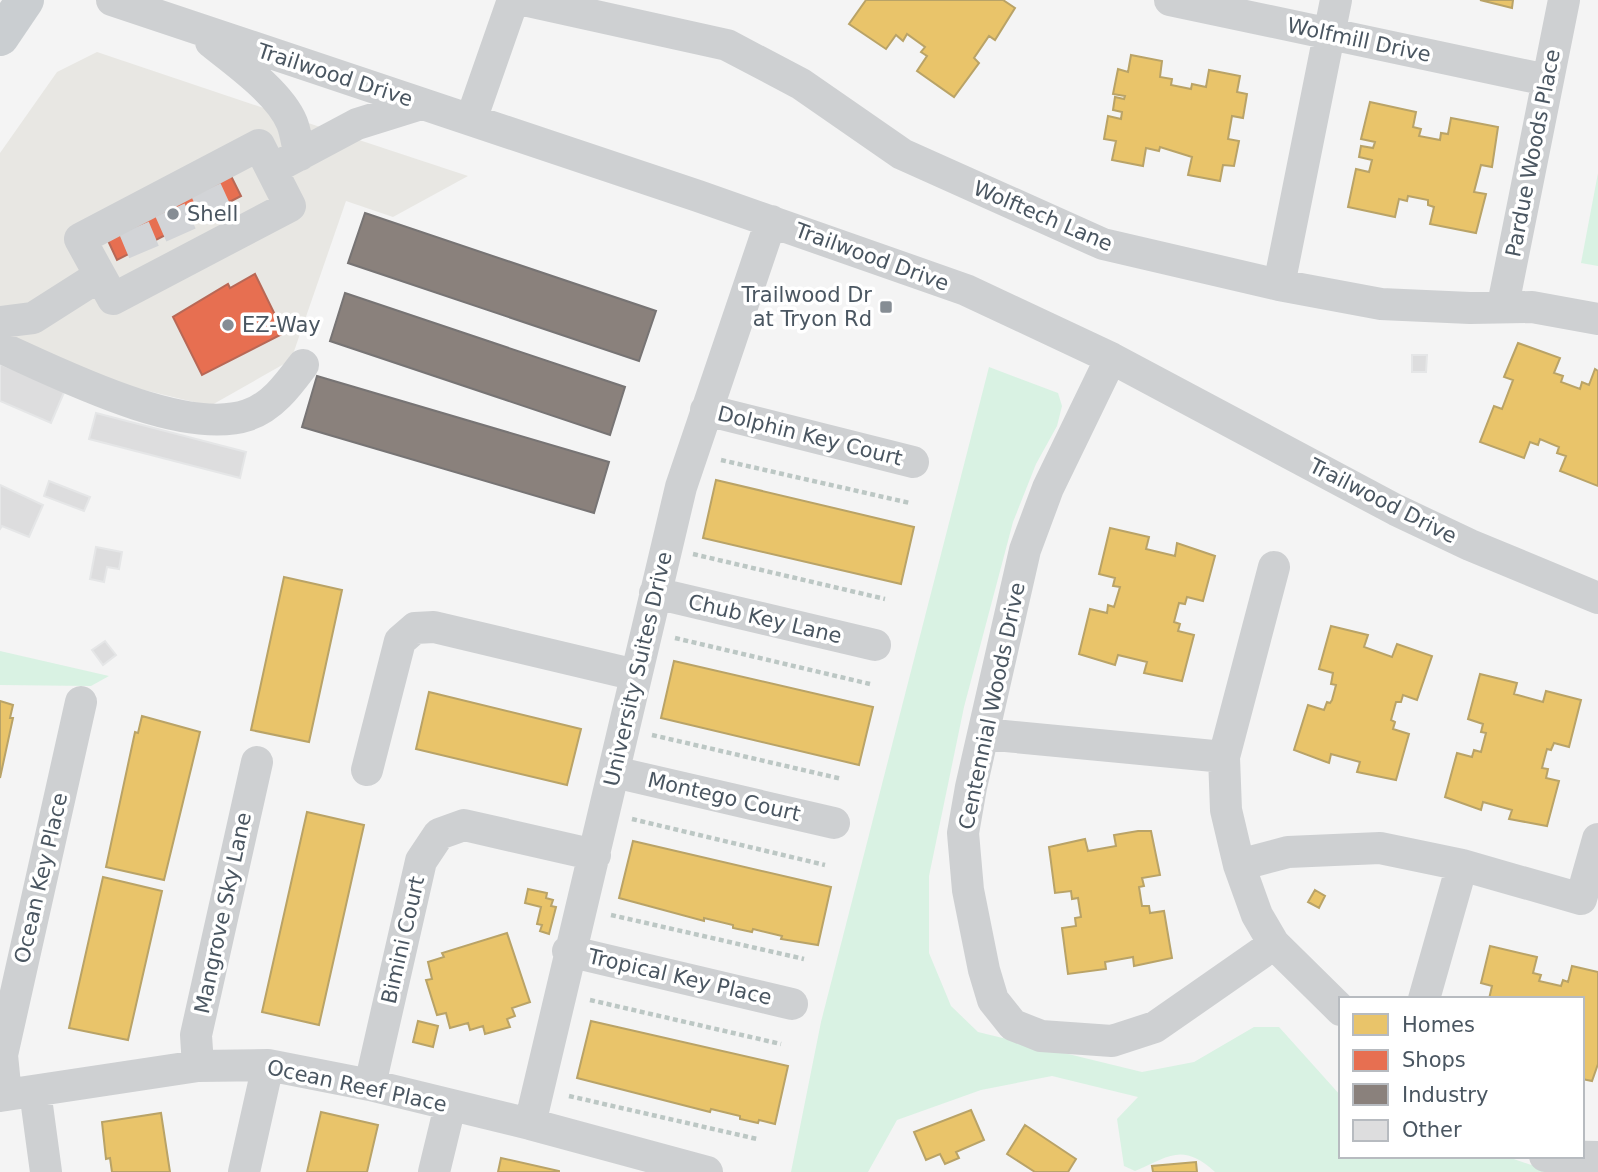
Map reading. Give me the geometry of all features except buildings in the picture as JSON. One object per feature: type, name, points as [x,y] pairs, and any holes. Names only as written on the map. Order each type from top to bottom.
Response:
[{"type":"main road","points":[[0,37],[25,0]]},
{"type":"street","name":"Trailwood Drive","points":[[112,0],[771,221],[966,290],[1111,358],[1396,510],[1470,545],[1598,598]]},
{"type":"street","points":[[471,120],[513,0]]},
{"type":"street","name":"Wolftech Lane","points":[[523,0],[727,45],[801,84],[902,155],[1103,244],[1279,285],[1381,303],[1470,308],[1503,305],[1532,307],[1598,319]]},
{"type":"street","name":"Wolfmill Drive","points":[[1170,0],[1548,79]]},
{"type":"street","points":[[1279,285],[1336,0]]},
{"type":"street","name":"Pardue Woods Place","points":[[1503,305],[1564,0]]},
{"type":"street","points":[[194,28],[254,76],[283,107],[292,122],[300,155]]},
{"type":"street","points":[[272,170],[357,124],[421,104]]},
{"type":"street","points":[[213,205],[140,243],[113,299],[80,239],[140,243],[177,224],[213,205],[259,145],[290,206],[213,205]]},
{"type":"street","name":"University Suites Drive","points":[[530,1124],[568,951],[596,855],[681,487],[771,221]]},
{"type":"street","points":[[0,322],[33,318],[99,276]]},
{"type":"street","points":[[0,347],[105,395],[214,423],[250,415],[281,394],[303,365]]},
{"type":"street","name":"Centennial Woods Drive","points":[[1111,358],[1048,488],[1025,550],[963,833],[968,890],[984,970],[993,1000],[1013,1025],[1041,1036],[1112,1041],[1155,1027],[1274,944]]},
{"type":"street","name":"Dolphin Key Court","points":[[706,410],[914,461]]},
{"type":"street","points":[[1274,567],[1224,757],[1226,810],[1238,865],[1257,915],[1274,944],[1339,1008]]},
{"type":"street","name":"Chub Key Lane","points":[[655,593],[875,646]]},
{"type":"street","points":[[367,770],[400,641],[415,628],[435,627],[636,676]]},
{"type":"street","name":"Ocean Key Place","points":[[46,1172],[13,1094],[2,1055],[81,702]]},
{"type":"street","points":[[984,734],[1224,757]]},
{"type":"street","name":"Mangrove Sky Lane","points":[[198,1066],[196,1035],[257,762]]},
{"type":"street","name":"Montego Court","points":[[614,772],[834,823]]},
{"type":"street","name":"Bimini Court","points":[[370,1085],[421,861],[439,834],[464,825],[596,855]]},
{"type":"street","points":[[1238,865],[1288,852],[1380,848],[1462,865],[1581,899],[1598,839]]},
{"type":"street","points":[[1425,997],[1462,865]]},
{"type":"street","name":"Tropical Key Place","points":[[568,951],[792,1004]]},
{"type":"street","points":[[244,1172],[268,1065]]},
{"type":"street","name":"Ocean Reef Place","points":[[13,1094],[198,1066],[268,1065],[370,1085],[530,1124],[707,1172]]},
{"type":"street","points":[[434,1172],[450,1106]]},
{"type":"path","points":[[713,458],[910,503]]},
{"type":"path","points":[[692,554],[885,599]]},
{"type":"path","points":[[674,638],[870,684]]},
{"type":"path","points":[[651,735],[842,779]]},
{"type":"path","points":[[632,819],[825,865]]},
{"type":"path","points":[[610,915],[804,959]]},
{"type":"path","points":[[590,1000],[781,1044]]},
{"type":"path","points":[[569,1096],[757,1139]]},
{"type":"shaded area","points":[[97,52],[468,176],[393,217],[346,201],[291,360],[210,406],[111,382],[0,332],[0,153],[57,72]]},
{"type":"green space","points":[[1598,173],[1598,266],[1581,263]]},
{"type":"green space","points":[[989,367],[1058,393],[1062,406],[1057,426],[1036,464],[1013,522],[964,707],[929,876],[929,953],[951,1006],[978,1032],[1142,1072],[1194,1062],[1254,1027],[1279,1027],[1339,1094],[1339,1158],[1511,1158],[1543,1169],[1572,1172],[1215,1172],[1193,1157],[1184,1155],[1167,1157],[1135,1171],[1124,1166],[1117,1119],[1138,1097],[1052,1076],[981,1090],[897,1120],[868,1172],[791,1172],[821,1022]]},
{"type":"green space","points":[[0,651],[109,676],[91,686],[0,685]]},
{"type":"tunnel","points":[[206,190],[217,214]]},
{"type":"tunnel","points":[[170,210],[181,235]]},
{"type":"tunnel","points":[[134,228],[144,252]]},
{"type":"place","name":"Shell","points":[[173,214]]},
{"type":"place","name":"Trailwood Dr at Tryon Rd","points":[[886,307]]},
{"type":"place","name":"EZ-Way","points":[[228,325]]}]
